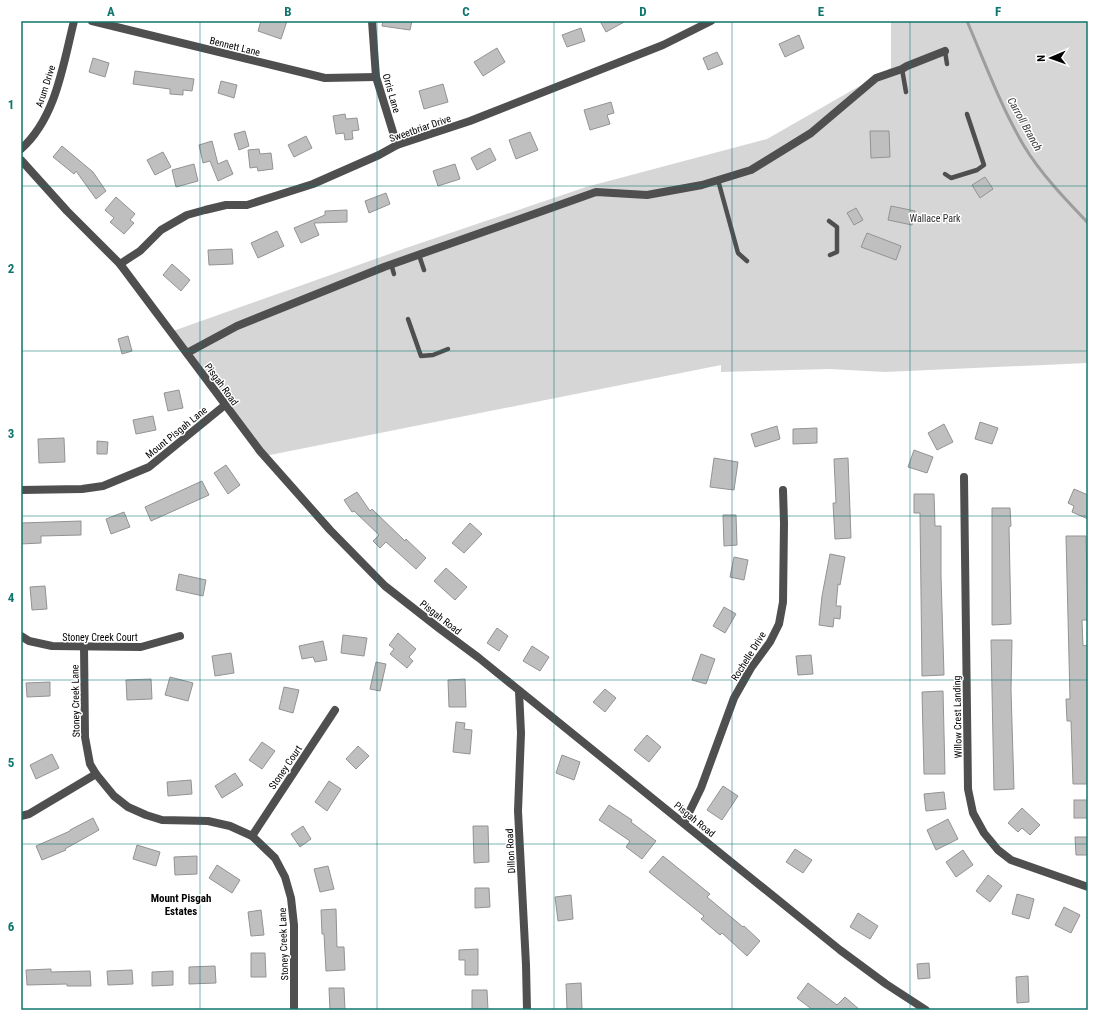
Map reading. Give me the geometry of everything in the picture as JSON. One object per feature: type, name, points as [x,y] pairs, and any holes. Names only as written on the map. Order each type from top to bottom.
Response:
[{"type":"street","name":"Arum Drive","points":[[21,149],[27,144],[42,123],[55,96],[74,21]]},
{"type":"street","name":"Bennett Lane","points":[[92,21],[325,78],[376,77]]},
{"type":"street","name":"Orris Lane","points":[[372,21],[376,77],[397,145]]},
{"type":"street","name":"Sweetbriar Drive","points":[[120,264],[140,251],[161,230],[187,216],[226,205],[247,205],[313,184],[379,155],[397,145],[478,118],[663,45],[710,21]]},
{"type":"street","points":[[187,353],[237,326],[391,264],[596,192],[646,195],[702,185],[751,170],[811,133],[876,78],[902,69],[944,51]]},
{"type":"street","name":"Pisgah Road","points":[[21,160],[67,211],[120,264],[260,451],[325,524],[385,586],[519,691],[840,950],[886,984],[926,1010]]},
{"type":"street","name":"Mount Pisgah Lane","points":[[21,490],[82,489],[103,486],[149,467],[225,405]]},
{"type":"street","name":"Willow Crest Landing","points":[[964,477],[968,788],[973,813],[984,833],[998,850],[1011,860],[1088,887]]},
{"type":"street","name":"Rochelle Drive","points":[[684,823],[701,788],[734,698],[751,668],[770,642],[779,624],[783,602],[783,490]]},
{"type":"street","name":"Stoney Creek Court","points":[[21,636],[29,641],[52,646],[141,647],[180,636]]},
{"type":"street","name":"Stoney Creek Lane","points":[[84,646],[85,737],[90,764],[114,796],[128,807],[162,820],[208,821],[230,826],[252,836],[275,858],[285,877],[291,898],[294,925],[294,1010]]},
{"type":"street","name":"Dillon Road","points":[[519,691],[521,733],[518,811],[528,1010]]},
{"type":"street","name":"Stoney Court","points":[[252,836],[335,710]]},
{"type":"street","points":[[21,816],[29,814],[96,774]]},
{"type":"lane","points":[[944,51],[947,64]]},
{"type":"lane","points":[[902,69],[906,92]]},
{"type":"lane","points":[[945,174],[951,178],[977,170],[984,165],[967,114]]},
{"type":"lane","points":[[718,180],[738,252],[747,261]]},
{"type":"lane","points":[[829,221],[837,227],[838,252],[830,255]]},
{"type":"lane","points":[[419,255],[424,270]]},
{"type":"lane","points":[[391,264],[394,274]]},
{"type":"lane","points":[[408,319],[421,356],[434,355],[448,349]]},
{"type":"green space","name":"Wallace Park","points":[[891,21],[1088,21],[1088,363],[885,372],[830,369],[721,372],[721,365],[265,456],[173,331],[406,248],[586,187],[767,139],[891,68]]},
{"type":"building","points":[[261,21],[287,21],[281,39],[258,31]]},
{"type":"building","points":[[383,21],[412,21],[410,30],[382,26]]},
{"type":"building","points":[[600,21],[626,21],[606,32]]},
{"type":"building","points":[[581,28],[585,41],[567,47],[562,35]]},
{"type":"building","points":[[799,35],[804,48],[785,57],[779,44]]},
{"type":"building","points":[[497,48],[505,62],[483,76],[474,62]]},
{"type":"building","points":[[717,52],[723,64],[708,70],[703,58]]},
{"type":"building","points":[[93,58],[109,63],[105,77],[89,72]]},
{"type":"building","points":[[135,71],[194,79],[192,91],[183,90],[183,95],[170,94],[170,89],[133,84]]},
{"type":"building","points":[[221,81],[237,85],[234,98],[218,93]]},
{"type":"building","points":[[443,84],[448,102],[424,109],[419,91]]},
{"type":"building","points":[[611,102],[614,113],[607,115],[610,124],[590,130],[584,110]]},
{"type":"building","points":[[345,114],[346,119],[357,118],[359,130],[352,131],[353,139],[345,140],[344,133],[336,134],[333,116]]},
{"type":"building","points":[[245,131],[249,146],[239,150],[234,134]]},
{"type":"building","points":[[870,131],[889,131],[890,157],[871,158]]},
{"type":"building","points":[[530,132],[538,150],[516,159],[509,140]]},
{"type":"building","points":[[306,136],[312,148],[294,157],[288,145]]},
{"type":"building","points":[[212,141],[218,164],[227,160],[233,174],[218,181],[210,161],[203,163],[199,145]]},
{"type":"building","points":[[62,146],[93,172],[106,191],[96,199],[76,171],[74,174],[53,157]]},
{"type":"building","points":[[490,148],[496,160],[477,170],[471,158]]},
{"type":"building","points":[[259,149],[260,154],[271,153],[273,169],[258,171],[257,167],[250,168],[248,150]]},
{"type":"building","points":[[163,152],[171,167],[155,175],[147,160]]},
{"type":"building","points":[[194,164],[198,181],[176,187],[172,170]]},
{"type":"building","points":[[455,164],[460,179],[438,186],[433,171]]},
{"type":"building","points":[[985,177],[993,189],[980,198],[972,185]]},
{"type":"building","points":[[386,193],[390,204],[369,213],[365,201]]},
{"type":"building","points":[[116,197],[135,214],[130,220],[134,223],[124,234],[110,222],[114,218],[105,210]]},
{"type":"building","points":[[891,206],[915,211],[912,225],[888,220]]},
{"type":"building","points":[[856,208],[863,220],[854,225],[847,213]]},
{"type":"building","points":[[347,210],[347,222],[314,223],[319,235],[301,243],[294,228],[325,215],[325,211]]},
{"type":"building","points":[[277,231],[284,246],[258,258],[251,243]]},
{"type":"building","points":[[867,233],[901,246],[896,260],[861,247]]},
{"type":"building","points":[[232,249],[233,264],[209,265],[208,250]]},
{"type":"building","points":[[172,264],[190,280],[181,291],[163,275]]},
{"type":"building","points":[[128,336],[132,351],[122,354],[118,339]]},
{"type":"building","points":[[179,390],[183,408],[168,411],[164,393]]},
{"type":"building","points":[[153,416],[156,430],[136,434],[133,420]]},
{"type":"building","points":[[980,422],[998,428],[992,444],[975,439]]},
{"type":"building","points":[[944,424],[953,442],[937,450],[928,433]]},
{"type":"building","points":[[777,426],[780,439],[755,447],[751,434]]},
{"type":"building","points":[[817,428],[817,443],[793,444],[793,429]]},
{"type":"building","points":[[64,438],[65,462],[39,463],[38,439]]},
{"type":"building","points":[[97,441],[108,442],[107,454],[97,454]]},
{"type":"building","points":[[914,450],[933,457],[927,473],[908,467]]},
{"type":"building","points":[[714,458],[738,462],[734,490],[710,487]]},
{"type":"building","points":[[848,458],[851,538],[835,539],[833,503],[836,503],[834,459]]},
{"type":"building","points":[[226,465],[240,485],[228,494],[214,473]]},
{"type":"building","points":[[202,481],[209,495],[151,521],[145,507]]},
{"type":"building","points":[[1074,489],[1088,495],[1088,519],[1072,512],[1074,506],[1068,503]]},
{"type":"building","points":[[357,492],[370,511],[372,509],[405,541],[406,539],[426,558],[416,569],[386,542],[380,548],[373,541],[379,535],[354,511],[352,512],[344,500]]},
{"type":"building","points":[[914,494],[934,494],[935,526],[941,526],[944,675],[922,676],[920,513],[914,513]]},
{"type":"building","points":[[992,508],[1010,508],[1011,624],[992,625]]},
{"type":"building","points":[[124,512],[130,527],[111,534],[106,519]]},
{"type":"building","points":[[723,515],[736,515],[737,545],[724,546]]},
{"type":"building","points":[[81,521],[81,535],[41,536],[41,543],[21,544],[21,523]]},
{"type":"building","points":[[470,523],[482,534],[464,553],[452,543]]},
{"type":"building","points":[[1066,536],[1086,536],[1088,620],[1082,620],[1083,646],[1088,645],[1088,784],[1073,784],[1071,721],[1067,721],[1066,699],[1070,699]]},
{"type":"building","points":[[830,554],[845,557],[840,585],[838,584],[836,606],[841,606],[840,619],[834,618],[833,627],[819,625],[822,596]]},
{"type":"building","points":[[734,557],[748,560],[744,580],[730,577]]},
{"type":"building","points":[[446,568],[467,587],[455,600],[434,581]]},
{"type":"building","points":[[179,574],[206,580],[203,596],[176,590]]},
{"type":"building","points":[[45,586],[47,609],[32,610],[30,587]]},
{"type":"building","points":[[724,607],[736,614],[725,633],[713,626]]},
{"type":"building","points":[[497,628],[508,636],[499,651],[487,643]]},
{"type":"building","points":[[398,633],[416,649],[409,657],[413,661],[407,668],[390,654],[394,649],[389,645]]},
{"type":"building","points":[[343,635],[367,638],[364,656],[341,653]]},
{"type":"building","points":[[991,640],[1012,640],[1011,690],[1014,789],[994,790]]},
{"type":"building","points":[[323,641],[327,660],[315,662],[313,657],[302,659],[299,646]]},
{"type":"building","points":[[532,646],[549,657],[540,671],[523,661]]},
{"type":"building","points":[[231,653],[234,673],[215,676],[212,656]]},
{"type":"building","points":[[701,654],[715,659],[706,684],[692,680]]},
{"type":"building","points":[[811,655],[813,674],[798,675],[796,656]]},
{"type":"building","points":[[376,662],[386,664],[380,691],[370,689]]},
{"type":"building","points":[[170,677],[193,683],[188,701],[165,695]]},
{"type":"building","points":[[151,679],[152,699],[127,700],[126,680]]},
{"type":"building","points":[[465,679],[466,707],[449,707],[448,680]]},
{"type":"building","points":[[50,682],[50,696],[27,697],[26,683]]},
{"type":"building","points":[[284,687],[299,690],[293,713],[279,709]]},
{"type":"building","points":[[605,689],[616,698],[605,712],[593,702]]},
{"type":"building","points":[[943,691],[945,774],[924,774],[922,692]]},
{"type":"building","points":[[456,722],[465,723],[464,729],[472,730],[470,754],[453,752]]},
{"type":"building","points":[[647,735],[661,747],[649,762],[634,750]]},
{"type":"building","points":[[262,742],[275,751],[262,769],[249,760]]},
{"type":"building","points":[[358,746],[369,756],[356,769],[346,759]]},
{"type":"building","points":[[52,754],[59,768],[36,779],[30,765]]},
{"type":"building","points":[[562,755],[580,762],[574,780],[556,773]]},
{"type":"building","points":[[235,773],[243,785],[222,798],[215,786]]},
{"type":"building","points":[[191,780],[192,794],[168,796],[167,782]]},
{"type":"building","points":[[329,781],[341,789],[327,811],[315,802]]},
{"type":"building","points":[[723,786],[738,796],[722,820],[707,810]]},
{"type":"building","points":[[944,792],[946,809],[926,811],[924,794]]},
{"type":"building","points":[[1074,800],[1088,800],[1088,818],[1074,818]]},
{"type":"building","points":[[609,805],[632,820],[631,822],[656,841],[642,859],[626,847],[630,841],[599,820]]},
{"type":"building","points":[[1022,808],[1040,825],[1030,835],[1022,828],[1018,832],[1008,823]]},
{"type":"building","points":[[93,818],[99,830],[65,849],[66,850],[42,860],[36,846],[70,831]]},
{"type":"building","points":[[948,819],[958,839],[936,850],[927,830]]},
{"type":"building","points":[[303,826],[311,839],[300,847],[291,834]]},
{"type":"building","points":[[473,826],[488,826],[489,862],[474,863]]},
{"type":"building","points":[[1075,837],[1088,837],[1088,855],[1076,855]]},
{"type":"building","points":[[137,845],[160,852],[156,866],[133,859]]},
{"type":"building","points":[[795,849],[812,860],[803,873],[786,862]]},
{"type":"building","points":[[963,850],[973,865],[956,877],[946,862]]},
{"type":"building","points":[[197,856],[197,874],[175,875],[174,857]]},
{"type":"building","points":[[663,856],[710,894],[707,897],[743,927],[744,926],[760,941],[747,956],[722,933],[720,935],[701,919],[704,916],[649,872]]},
{"type":"building","points":[[217,865],[240,880],[232,893],[209,878]]},
{"type":"building","points":[[328,866],[334,889],[320,892],[314,869]]},
{"type":"building","points":[[988,875],[1002,886],[990,902],[976,891]]},
{"type":"building","points":[[475,888],[489,888],[490,907],[475,908]]},
{"type":"building","points":[[1017,894],[1034,899],[1029,919],[1012,914]]},
{"type":"building","points":[[571,895],[573,919],[558,921],[555,897]]},
{"type":"building","points":[[1064,907],[1080,915],[1071,933],[1055,925]]},
{"type":"building","points":[[336,909],[337,947],[344,947],[345,970],[326,971],[321,910]]},
{"type":"building","points":[[261,910],[264,935],[251,936],[248,912]]},
{"type":"building","points":[[858,913],[878,926],[870,939],[850,927]]},
{"type":"building","points":[[478,949],[478,975],[465,975],[465,960],[459,960],[459,950]]},
{"type":"building","points":[[251,953],[265,953],[266,977],[251,977]]},
{"type":"building","points":[[929,963],[930,978],[918,979],[917,964]]},
{"type":"building","points":[[215,966],[216,983],[189,984],[189,967]]},
{"type":"building","points":[[51,969],[51,972],[90,971],[91,986],[67,986],[67,984],[27,985],[26,970]]},
{"type":"building","points":[[132,970],[133,984],[108,985],[107,971]]},
{"type":"building","points":[[173,971],[173,985],[152,986],[152,972]]},
{"type":"building","points":[[1028,976],[1029,1002],[1017,1003],[1016,977]]},
{"type":"building","points":[[581,983],[582,1010],[567,1010],[566,984]]},
{"type":"building","points":[[808,983],[837,1005],[845,997],[860,1010],[813,1010],[797,998]]},
{"type":"building","points":[[329,988],[344,988],[345,1010],[330,1010]]},
{"type":"building","points":[[472,990],[487,990],[488,1010],[472,1010]]},
{"type":"waterway","name":"Carroll Branch","points":[[967,21],[1001,100],[1024,146],[1046,176],[1088,223]]},
{"type":"district","name":"Mount Pisgah Estates","points":[[181,904]]}]
